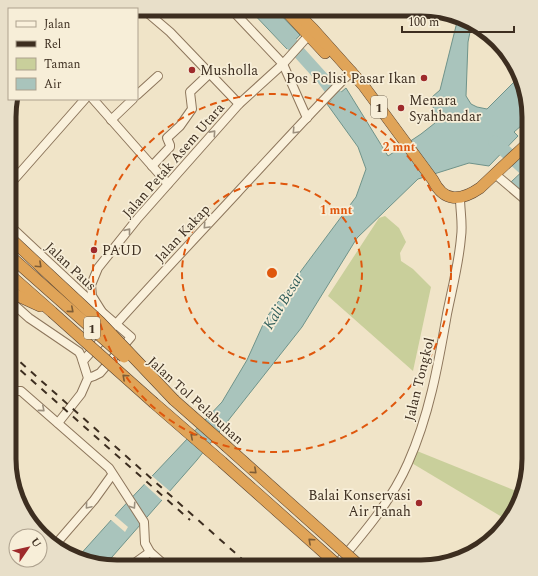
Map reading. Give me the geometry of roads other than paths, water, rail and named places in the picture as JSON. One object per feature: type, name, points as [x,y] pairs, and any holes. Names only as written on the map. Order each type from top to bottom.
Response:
[{"type":"highway","name":"1","points":[[289,16],[307,37],[348,75]]},
{"type":"highway","name":"1","points":[[299,16],[313,29],[439,192],[453,198],[460,198]]},
{"type":"highway","points":[[460,198],[469,195],[480,188],[522,148]]},
{"type":"highway","points":[[16,244],[100,322],[174,400]]},
{"type":"highway","name":"Jalan Tol Pelabuhan","points":[[16,261],[353,560]]},
{"type":"highway","name":"Jalan Tol Pelabuhan","points":[[16,280],[332,560]]},
{"type":"highway","points":[[16,295],[52,312]]},
{"type":"street","points":[[151,16],[170,32],[239,104]]},
{"type":"street","points":[[238,16],[283,64],[308,118]]},
{"type":"street","name":"Jalan Petak Asem Utara","points":[[104,314],[92,296],[91,285],[98,268],[168,184],[239,104],[283,64],[307,37]]},
{"type":"street","points":[[152,166],[170,147],[167,138],[180,126],[192,109],[190,92],[209,74]]},
{"type":"street","name":"Jalan Kakap","points":[[83,362],[116,324],[348,75]]},
{"type":"street","points":[[138,94],[158,76]]},
{"type":"street","points":[[16,177],[84,100]]},
{"type":"street","points":[[94,100],[168,184]]},
{"type":"street","points":[[111,120],[132,100]]},
{"type":"street","points":[[519,151],[522,154]]},
{"type":"street","points":[[497,172],[522,196]]},
{"type":"street","name":"Jalan Tongkol","points":[[341,560],[380,510],[399,481],[408,463],[427,414],[443,344],[462,236],[460,198]]},
{"type":"street","name":"Jalan Paus","points":[[16,232],[104,314],[131,337],[100,373],[88,378]]},
{"type":"street","points":[[16,306],[29,318],[78,352],[83,362],[88,378],[80,394],[58,423]]},
{"type":"street","points":[[78,352],[104,314]]},
{"type":"street","points":[[16,391],[21,391],[109,468],[112,475],[144,522],[145,543],[150,552],[160,560]]},
{"type":"street","points":[[59,541],[86,509],[112,475]]},
{"type":"street","points":[[139,560],[150,552]]},
{"type":"water","points":[[256,16],[282,16],[300,35],[287,49]]},
{"type":"water","name":"Kali Besar","points":[[457,23],[470,30],[468,42],[466,96],[471,104],[487,109],[515,81],[522,111],[522,125],[514,132],[518,136],[489,166],[469,163],[418,179],[357,238],[302,327],[197,460],[110,560],[91,557],[81,553],[222,402],[247,360],[266,318],[356,197],[366,169],[358,147],[327,104],[346,88],[388,156],[435,123],[432,97],[440,90]]},
{"type":"water","points":[[522,172],[522,191],[511,182]]},
{"type":"waterway","points":[[266,16],[324,80],[346,109]]},
{"type":"waterway","points":[[495,142],[522,167]]},
{"type":"railway","points":[[16,358],[243,560]]},
{"type":"railway","points":[[16,366],[190,520]]},
{"type":"place","name":"Musholla","points":[[192,70]]},
{"type":"place","name":"Pos Polisi Pasar Ikan","points":[[424,78]]},
{"type":"place","name":"Menara Syahbandar","points":[[401,108]]},
{"type":"place","name":"PAUD","points":[[94,250]]},
{"type":"place","name":"Balai Konservasi Air Tanah","points":[[419,503]]}]
